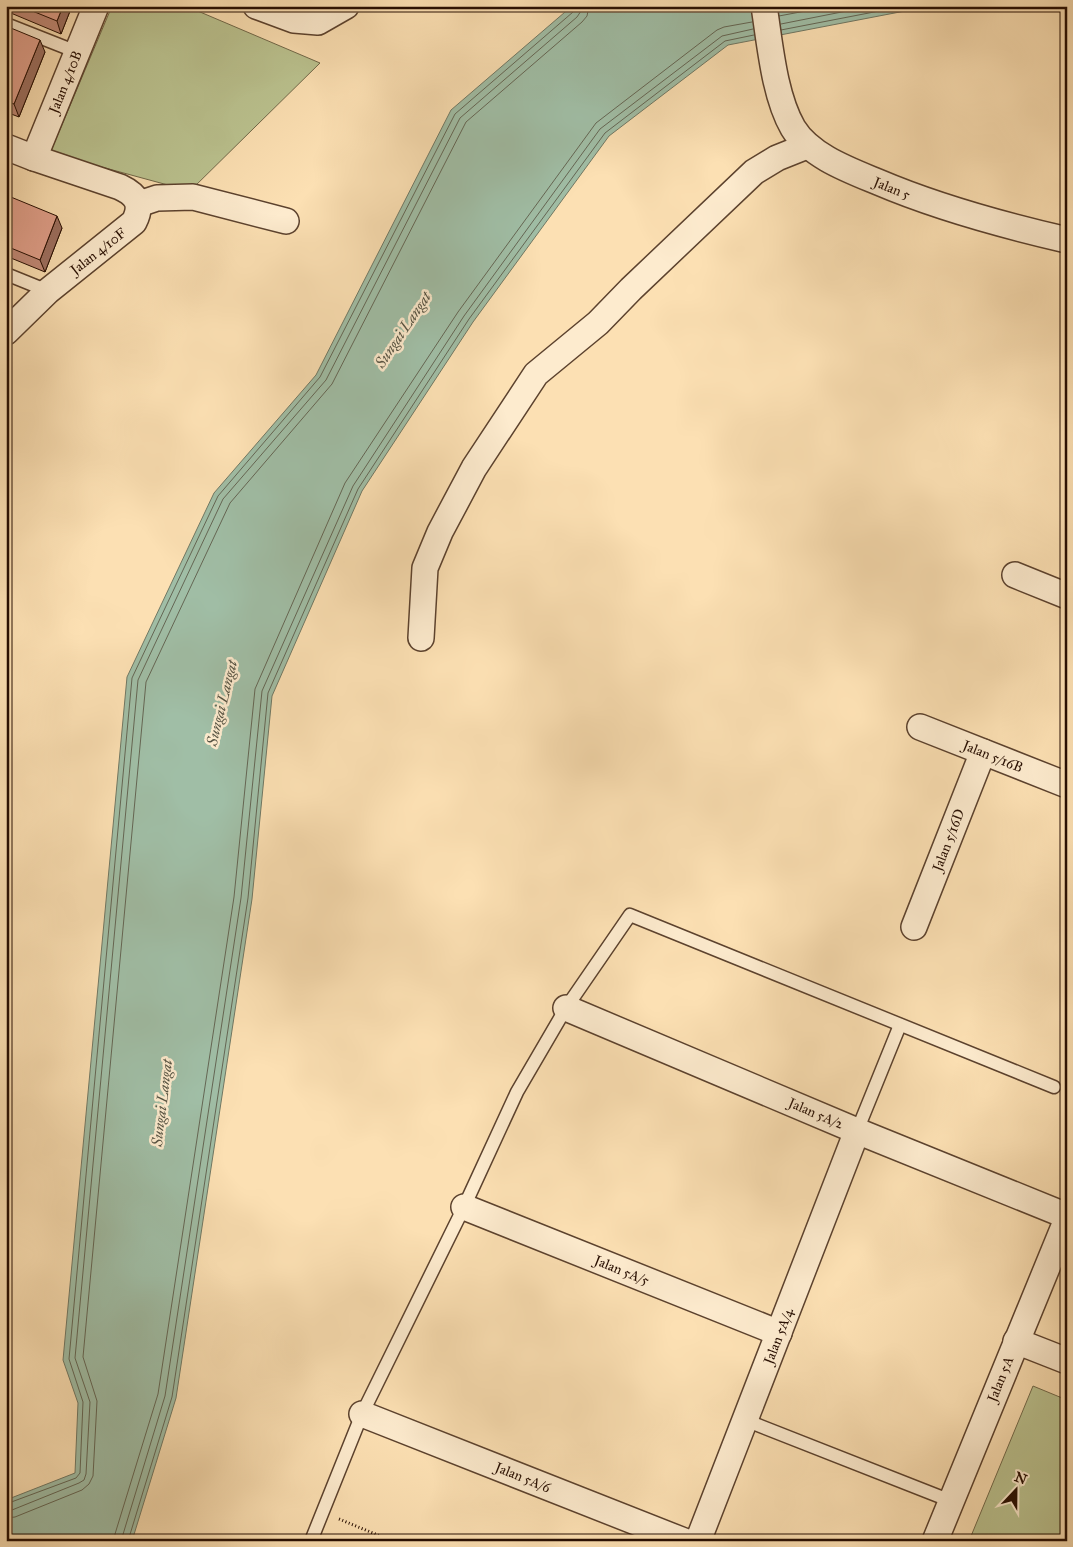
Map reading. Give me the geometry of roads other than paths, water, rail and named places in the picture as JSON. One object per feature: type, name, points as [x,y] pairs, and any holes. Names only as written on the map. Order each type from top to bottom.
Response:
[{"type":"street","name":"Jalan 4/10B","points":[[34,158],[96,6]]},
{"type":"street","points":[[256,6],[294,20],[318,22],[346,6]]},
{"type":"street","name":"Jalan 5","points":[[764,6],[774,67],[785,111],[794,129],[807,146],[833,162],[911,196],[969,215],[1067,240]]},
{"type":"street","points":[[421,638],[425,568],[440,532],[474,468],[536,374],[598,323],[754,172],[777,158],[807,146]]},
{"type":"street","points":[[6,147],[120,186],[131,192],[139,204],[158,198],[193,197],[286,221]]},
{"type":"street","name":"Jalan 4/10F","points":[[6,332],[48,291],[134,222],[139,213],[139,204]]},
{"type":"street","points":[[1015,575],[1067,596]]},
{"type":"street","name":"Jalan 5/16B","points":[[920,727],[1067,785]]},
{"type":"street","name":"Jalan 5/16D","points":[[914,927],[983,752]]},
{"type":"street","name":"Jalan 5A/2","points":[[566,1008],[857,1131],[1065,1229]]},
{"type":"street","name":"Jalan 5A/4","points":[[698,1541],[857,1131]]},
{"type":"street","name":"Jalan 5A/5","points":[[464,1207],[779,1333]]},
{"type":"street","name":"Jalan 5A","points":[[935,1541],[1016,1341],[1065,1229]]},
{"type":"street","points":[[1016,1341],[1067,1361]]},
{"type":"street","name":"Jalan 5A/6","points":[[362,1414],[684,1541]]},
{"type":"lane","points":[[6,24],[77,52]]},
{"type":"lane","points":[[6,274],[48,291]]},
{"type":"lane","points":[[311,1541],[362,1414],[464,1207],[517,1092],[566,1008],[630,915],[1054,1087]]},
{"type":"lane","points":[[857,1131],[900,1025]]},
{"type":"lane","points":[[745,1420],[950,1501]]},
{"type":"water","name":"Sungai Langat","points":[[572,6],[931,6],[728,45],[609,136],[473,322],[362,491],[272,696],[252,899],[176,1398],[132,1541],[6,1541],[6,1500],[75,1473],[78,1403],[63,1360],[127,677],[214,493],[316,375],[451,110]]}]
